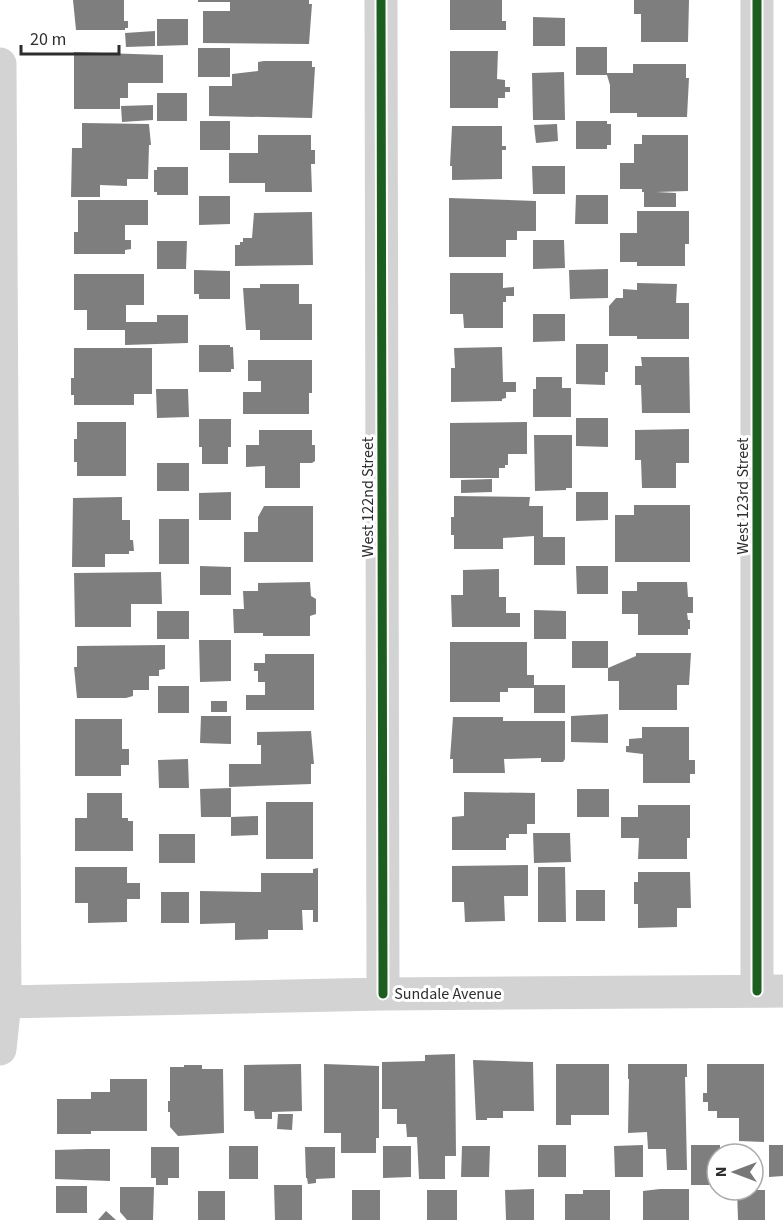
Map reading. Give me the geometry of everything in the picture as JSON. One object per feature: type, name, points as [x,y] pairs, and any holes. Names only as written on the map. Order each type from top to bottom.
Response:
[{"type":"street","name":"West 122nd Street","points":[[381,0],[383,994]]},
{"type":"street","name":"West 123rd Street","points":[[757,0],[770,991]]},
{"type":"street","points":[[0,64],[5,1002],[0,1049]]},
{"type":"street","name":"Sundale Avenue","points":[[5,1002],[383,994],[770,991]]},
{"type":"building","points":[[73,0],[124,0],[124,21],[128,21],[128,28],[125,30],[76,30]]},
{"type":"building","points":[[198,0],[309,0],[309,4],[312,4],[309,44],[203,43],[203,11],[230,11],[230,2],[198,2]]},
{"type":"building","points":[[450,0],[502,0],[502,21],[506,21],[506,30],[450,30]]},
{"type":"building","points":[[634,0],[689,0],[688,42],[641,42],[641,14],[634,14]]},
{"type":"building","points":[[533,17],[565,18],[565,46],[533,46]]},
{"type":"building","points":[[157,19],[188,19],[188,45],[157,46]]},
{"type":"building","points":[[155,31],[155,46],[126,47],[125,33]]},
{"type":"building","points":[[576,47],[607,47],[607,73],[633,73],[633,64],[686,64],[686,78],[689,78],[687,117],[637,117],[637,113],[610,113],[610,85],[607,75],[576,75]]},
{"type":"building","points":[[198,48],[230,48],[230,77],[198,77]]},
{"type":"building","points":[[450,51],[498,51],[497,79],[505,80],[505,87],[510,87],[510,92],[505,92],[505,98],[498,98],[498,108],[450,108]]},
{"type":"building","points":[[74,52],[163,55],[163,83],[128,83],[128,98],[120,98],[120,109],[74,109]]},
{"type":"building","points":[[312,61],[312,67],[315,67],[312,118],[209,116],[209,86],[232,86],[232,74],[258,71],[258,62]]},
{"type":"building","points":[[564,72],[565,120],[533,120],[532,73]]},
{"type":"building","points":[[157,93],[187,93],[187,121],[157,121]]},
{"type":"building","points":[[153,105],[153,120],[122,122],[121,106]]},
{"type":"building","points":[[200,121],[230,121],[230,150],[200,150]]},
{"type":"building","points":[[576,121],[607,121],[607,124],[611,124],[611,145],[607,145],[607,149],[576,149]]},
{"type":"building","points":[[82,123],[149,124],[151,145],[149,145],[148,179],[127,179],[127,186],[100,185],[100,197],[71,197],[72,148],[82,148]]},
{"type":"building","points":[[557,124],[558,141],[536,143],[534,125]]},
{"type":"building","points":[[452,126],[502,126],[502,146],[506,146],[506,150],[502,150],[502,179],[452,180],[452,166],[450,166]]},
{"type":"building","points":[[258,135],[311,135],[311,150],[315,150],[315,164],[311,164],[312,192],[265,192],[265,183],[229,183],[229,153],[258,153]]},
{"type":"building","points":[[642,135],[688,135],[688,191],[656,192],[676,193],[676,207],[644,207],[642,189],[620,189],[620,163],[634,163],[634,144],[642,144]]},
{"type":"building","points":[[532,166],[565,166],[565,194],[533,194]]},
{"type":"building","points":[[157,167],[188,167],[188,195],[157,195],[157,192],[154,192],[154,170],[157,170]]},
{"type":"building","points":[[576,195],[608,195],[608,224],[575,224]]},
{"type":"building","points":[[199,196],[230,196],[230,224],[199,225]]},
{"type":"building","points":[[449,198],[536,201],[536,231],[517,231],[517,240],[506,240],[506,257],[449,257]]},
{"type":"building","points":[[78,200],[148,200],[148,225],[125,225],[125,240],[131,240],[131,249],[125,250],[125,254],[74,254],[74,232],[78,232]]},
{"type":"building","points":[[637,211],[689,211],[689,244],[685,244],[685,266],[637,266],[637,262],[620,262],[620,233],[637,233]]},
{"type":"building","points":[[312,212],[313,265],[235,266],[235,245],[240,245],[243,238],[252,238],[254,213]]},
{"type":"building","points":[[533,240],[564,240],[565,268],[533,269]]},
{"type":"building","points":[[157,241],[187,241],[186,269],[157,269]]},
{"type":"building","points":[[608,269],[608,298],[570,299],[569,270]]},
{"type":"building","points":[[194,270],[230,271],[230,299],[199,299],[199,294],[194,294]]},
{"type":"building","points":[[450,273],[503,273],[503,288],[514,287],[514,296],[506,296],[506,302],[503,302],[503,328],[464,328],[463,314],[450,314]]},
{"type":"building","points":[[74,274],[144,274],[144,305],[126,305],[126,322],[157,322],[157,315],[188,315],[188,343],[125,345],[125,330],[87,330],[87,310],[74,310]]},
{"type":"building","points":[[637,283],[677,284],[676,303],[689,303],[689,339],[637,339],[637,336],[609,336],[609,306],[616,298],[623,298],[623,289],[637,290]]},
{"type":"building","points":[[260,284],[299,284],[299,304],[312,304],[312,340],[260,340],[260,330],[246,330],[243,288],[260,288]]},
{"type":"building","points":[[533,314],[565,314],[565,341],[533,342]]},
{"type":"building","points":[[576,344],[608,344],[608,372],[605,372],[605,385],[576,384]]},
{"type":"building","points":[[199,345],[230,345],[233,347],[234,369],[231,369],[231,372],[199,372]]},
{"type":"building","points":[[502,347],[503,382],[516,382],[516,392],[506,392],[506,398],[502,401],[451,402],[451,368],[455,368],[454,348]]},
{"type":"building","points":[[74,348],[152,348],[152,394],[134,394],[134,405],[74,405],[74,395],[71,395],[71,378],[74,378]]},
{"type":"building","points":[[641,357],[689,357],[690,413],[642,413],[641,385],[635,385],[635,366],[642,366]]},
{"type":"building","points":[[248,360],[312,360],[312,393],[309,393],[309,414],[243,414],[243,392],[261,392],[261,381],[248,381]]},
{"type":"building","points":[[536,377],[562,377],[562,388],[571,388],[571,417],[533,417],[533,389],[536,389]]},
{"type":"building","points":[[156,389],[188,389],[189,417],[157,418]]},
{"type":"building","points":[[576,418],[608,418],[608,447],[576,446]]},
{"type":"building","points":[[199,419],[231,419],[231,447],[228,447],[228,464],[202,464],[202,447],[199,447]]},
{"type":"building","points":[[77,422],[126,422],[126,476],[77,476],[77,462],[74,462],[74,439],[77,439]]},
{"type":"building","points":[[527,422],[527,454],[508,454],[508,465],[505,465],[505,468],[499,468],[499,478],[450,478],[450,423]]},
{"type":"building","points":[[689,429],[689,463],[676,463],[676,488],[642,488],[641,460],[635,460],[635,430]]},
{"type":"building","points":[[259,430],[312,430],[315,461],[300,463],[300,488],[265,488],[265,466],[246,467],[246,445],[259,445]]},
{"type":"building","points":[[534,435],[572,435],[572,488],[535,491]]},
{"type":"building","points":[[157,463],[189,463],[189,491],[157,491]]},
{"type":"building","points":[[492,479],[492,492],[461,493],[461,480]]},
{"type":"building","points":[[231,492],[231,520],[199,520],[199,493]]},
{"type":"building","points":[[576,492],[608,492],[608,520],[576,521]]},
{"type":"building","points":[[454,496],[530,497],[529,506],[543,506],[543,537],[565,537],[565,565],[534,565],[534,536],[503,538],[503,549],[454,549],[451,517],[454,517]]},
{"type":"building","points":[[122,497],[122,520],[130,520],[130,540],[133,540],[134,551],[129,551],[129,554],[105,554],[105,567],[72,567],[73,498]]},
{"type":"building","points":[[634,505],[690,505],[690,562],[615,562],[615,515],[634,515]]},
{"type":"building","points":[[264,506],[313,506],[313,562],[244,562],[244,532],[258,532],[258,517]]},
{"type":"building","points":[[159,519],[189,519],[189,564],[159,564]]},
{"type":"building","points":[[200,566],[231,567],[231,595],[200,595]]},
{"type":"building","points":[[576,566],[608,566],[608,594],[577,594]]},
{"type":"building","points":[[499,569],[499,597],[506,597],[506,613],[520,613],[520,627],[452,627],[451,595],[463,595],[463,570]]},
{"type":"building","points":[[161,572],[162,604],[131,604],[131,627],[75,627],[74,573]]},
{"type":"building","points":[[310,582],[311,596],[316,599],[316,614],[310,616],[310,636],[263,636],[263,633],[234,633],[233,609],[244,609],[243,591],[258,591],[258,583]]},
{"type":"building","points":[[637,582],[687,582],[688,597],[693,597],[693,613],[687,613],[688,620],[690,620],[688,635],[638,635],[638,614],[622,614],[622,591],[637,591]]},
{"type":"building","points":[[534,610],[566,611],[566,639],[534,639]]},
{"type":"building","points":[[157,611],[189,611],[189,639],[157,639]]},
{"type":"building","points":[[199,640],[231,640],[231,681],[200,682]]},
{"type":"building","points":[[572,641],[608,641],[608,668],[572,668]]},
{"type":"building","points":[[450,642],[527,642],[527,675],[534,675],[534,685],[565,685],[565,713],[534,713],[534,688],[508,688],[508,692],[500,692],[500,702],[450,702]]},
{"type":"building","points":[[165,645],[165,669],[159,670],[159,676],[149,676],[149,690],[133,690],[133,696],[126,698],[77,698],[74,667],[77,667],[77,646]]},
{"type":"building","points":[[636,653],[691,653],[689,685],[677,685],[677,710],[619,710],[619,681],[608,681],[608,668],[636,656]]},
{"type":"building","points":[[265,654],[314,654],[314,710],[246,710],[246,695],[265,695],[265,682],[258,682],[258,671],[254,671],[254,663],[265,663]]},
{"type":"building","points":[[158,686],[189,686],[189,713],[158,713]]},
{"type":"building","points":[[211,701],[227,701],[227,712],[211,712]]},
{"type":"building","points":[[608,714],[608,743],[571,742],[571,716]]},
{"type":"building","points":[[201,716],[231,716],[231,744],[200,743]]},
{"type":"building","points":[[453,717],[503,717],[503,721],[565,721],[565,759],[563,762],[541,762],[541,758],[504,759],[505,773],[453,773],[453,759],[450,759]]},
{"type":"building","points":[[75,719],[122,719],[122,749],[129,749],[129,765],[121,765],[121,776],[75,776]]},
{"type":"building","points":[[642,727],[689,727],[689,760],[695,760],[695,774],[690,774],[690,783],[643,783],[643,754],[626,752],[629,739],[642,738]]},
{"type":"building","points":[[311,731],[314,764],[311,764],[311,784],[229,787],[229,764],[261,764],[261,745],[257,745],[257,732]]},
{"type":"building","points":[[188,759],[189,788],[159,788],[158,760]]},
{"type":"building","points":[[231,788],[231,817],[201,817],[200,789]]},
{"type":"building","points":[[577,789],[609,789],[609,817],[577,817]]},
{"type":"building","points":[[464,792],[535,793],[535,824],[527,824],[527,834],[509,834],[509,838],[506,838],[506,850],[452,850],[452,817],[464,816]]},
{"type":"building","points":[[87,793],[122,793],[122,818],[133,821],[133,851],[75,851],[75,818],[87,818]]},
{"type":"building","points":[[266,802],[313,802],[313,859],[266,859]]},
{"type":"building","points":[[638,805],[690,805],[690,838],[687,838],[687,859],[638,859],[639,838],[621,838],[621,817],[638,817]]},
{"type":"building","points":[[258,816],[258,835],[231,836],[231,817]]},
{"type":"building","points":[[533,833],[570,833],[571,862],[534,863]]},
{"type":"building","points":[[159,834],[195,834],[195,863],[159,863]]},
{"type":"building","points":[[528,865],[528,896],[504,896],[505,921],[465,922],[464,902],[452,902],[452,866]]},
{"type":"building","points":[[75,867],[127,867],[127,883],[140,883],[140,899],[127,899],[127,922],[88,923],[88,903],[75,903]]},
{"type":"building","points":[[538,867],[565,867],[566,922],[538,922]]},
{"type":"building","points":[[318,868],[318,922],[313,922],[313,910],[302,910],[303,930],[268,930],[268,939],[235,940],[235,923],[200,924],[200,891],[261,892],[261,873],[313,873],[313,869]]},
{"type":"building","points":[[638,872],[690,872],[691,908],[677,908],[677,927],[638,928],[638,904],[634,904],[634,882],[638,882]]},
{"type":"building","points":[[576,890],[605,890],[605,921],[576,921]]},
{"type":"building","points":[[161,892],[189,892],[189,923],[161,923]]},
{"type":"building","points":[[455,1054],[456,1156],[445,1156],[445,1179],[419,1179],[417,1137],[407,1137],[406,1124],[397,1124],[397,1109],[382,1109],[382,1062],[425,1061],[425,1055]]},
{"type":"building","points":[[473,1060],[533,1062],[534,1111],[503,1111],[503,1118],[476,1120]]},
{"type":"building","points":[[301,1064],[302,1111],[272,1112],[272,1119],[255,1119],[254,1111],[244,1111],[244,1065]]},
{"type":"building","points":[[324,1064],[379,1066],[379,1138],[376,1138],[376,1153],[341,1153],[341,1133],[324,1133]]},
{"type":"building","points":[[556,1064],[609,1064],[609,1115],[571,1115],[571,1125],[556,1125]]},
{"type":"building","points":[[628,1064],[687,1064],[687,1077],[685,1077],[687,1170],[667,1170],[666,1149],[648,1149],[647,1132],[628,1133]]},
{"type":"building","points":[[707,1064],[764,1064],[764,1142],[739,1141],[739,1118],[717,1118],[717,1111],[708,1111],[708,1102],[703,1102],[703,1093],[707,1093]]},
{"type":"building","points":[[184,1065],[202,1065],[202,1069],[223,1069],[224,1133],[178,1136],[170,1127],[168,1101],[170,1101],[170,1067],[184,1067]]},
{"type":"building","points":[[110,1079],[147,1079],[147,1131],[91,1131],[91,1134],[57,1134],[57,1099],[91,1099],[91,1092],[110,1092]]},
{"type":"building","points":[[278,1114],[293,1114],[292,1130],[277,1129]]},
{"type":"building","points":[[538,1145],[566,1145],[566,1177],[538,1177]]},
{"type":"building","points":[[643,1145],[643,1177],[615,1177],[614,1146]]},
{"type":"building","points":[[691,1145],[705,1145],[705,1185],[691,1185]]},
{"type":"building","points":[[769,1145],[783,1145],[783,1176],[769,1177]]},
{"type":"building","points":[[229,1146],[258,1146],[258,1179],[229,1179]]},
{"type":"building","points":[[383,1146],[411,1146],[411,1177],[383,1178]]},
{"type":"building","points":[[462,1146],[490,1146],[489,1177],[461,1177]]},
{"type":"building","points":[[151,1147],[179,1147],[179,1178],[168,1178],[168,1185],[156,1185],[156,1178],[151,1178]]},
{"type":"building","points":[[305,1147],[335,1147],[335,1178],[316,1179],[316,1183],[308,1184]]},
{"type":"building","points":[[110,1149],[110,1181],[55,1179],[55,1150]]},
{"type":"building","points":[[274,1185],[302,1185],[302,1220],[275,1220]]},
{"type":"building","points":[[56,1186],[87,1186],[87,1213],[56,1213]]},
{"type":"building","points":[[120,1187],[154,1187],[153,1220],[127,1220],[120,1212]]},
{"type":"building","points":[[534,1189],[534,1220],[506,1220],[505,1190]]},
{"type":"building","points":[[689,1189],[689,1220],[643,1220],[643,1191]]},
{"type":"building","points":[[352,1190],[380,1190],[380,1220],[352,1220]]},
{"type":"building","points":[[427,1190],[457,1190],[457,1220],[427,1220]]},
{"type":"building","points":[[583,1190],[610,1190],[610,1220],[565,1220],[565,1194],[583,1194]]},
{"type":"building","points":[[198,1191],[225,1191],[225,1220],[198,1220]]},
{"type":"building","points":[[737,1202],[765,1202],[765,1220],[738,1220]]},
{"type":"building","points":[[106,1211],[116,1220],[98,1220]]},
{"type":"cycle path","points":[[381,0],[383,994]]},
{"type":"cycle path","points":[[757,0],[757,991]]}]
